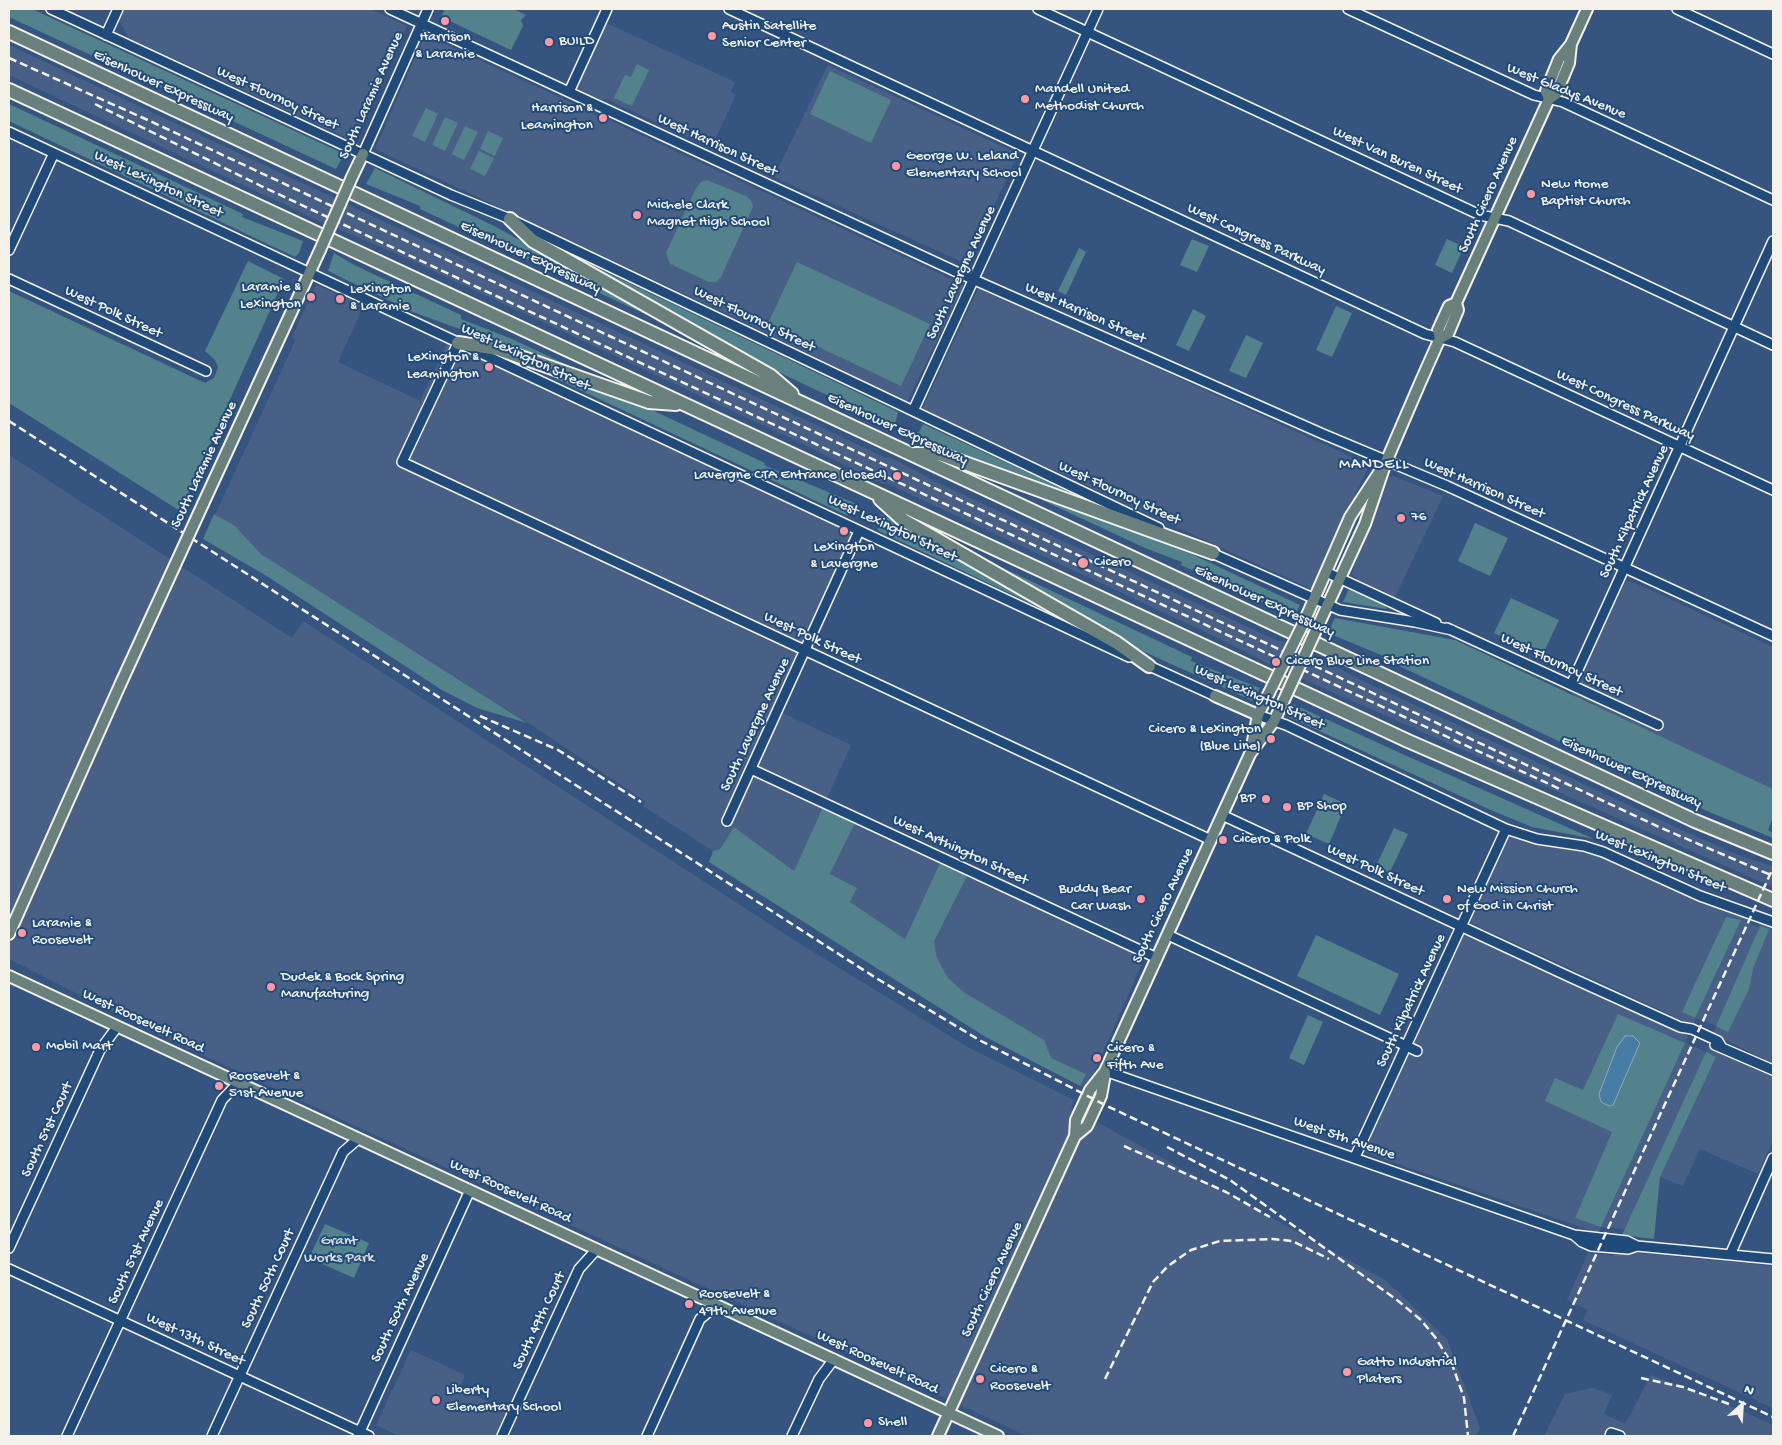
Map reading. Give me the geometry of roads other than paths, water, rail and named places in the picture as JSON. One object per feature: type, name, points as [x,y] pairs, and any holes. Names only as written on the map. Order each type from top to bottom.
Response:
[{"type":"highway","name":"Eisenhower Expressway","points":[[9,32],[1695,821],[1773,853]]},
{"type":"highway","points":[[9,90],[1408,741],[1773,900]]},
{"type":"highway","points":[[510,219],[533,241],[771,376],[803,404]]},
{"type":"highway","points":[[458,343],[498,349],[649,402],[683,404]]},
{"type":"highway","points":[[909,454],[940,454],[1213,553]]},
{"type":"highway","points":[[871,491],[903,520],[1116,643],[1149,666]]},
{"type":"main road","name":"South Cicero Avenue","points":[[938,1436],[1075,1136],[1088,1126],[1101,1096],[1105,1071],[1250,754],[1274,721],[1341,579],[1368,516],[1386,462],[1440,338],[1448,334],[1458,310],[1456,303],[1494,218],[1549,99],[1556,94],[1569,63],[1571,44],[1587,9]]},
{"type":"main road","name":"South Laramie Avenue","points":[[9,934],[120,685],[363,154]]},
{"type":"main road","name":"South Cicero Avenue","points":[[1250,754],[1258,715],[1304,622],[1350,517],[1386,462]]},
{"type":"main road","name":"West Lexington Street","points":[[1214,696],[1258,715]]},
{"type":"main road","name":"West Roosevelt Road","points":[[9,976],[998,1436]]},
{"type":"street","name":"West Flournoy Street","points":[[50,9],[363,154],[510,219],[913,412],[1314,600],[1340,610],[1452,630]]},
{"type":"street","points":[[106,35],[118,9]]},
{"type":"street","name":"West Harrison Street","points":[[390,9],[974,280],[1386,462],[1447,486],[1773,636]]},
{"type":"street","name":"South Laramie Avenue","points":[[363,154],[428,9]]},
{"type":"street","points":[[570,92],[607,9]]},
{"type":"street","name":"West Congress Parkway","points":[[729,9],[1426,334],[1462,345],[1773,490]]},
{"type":"street","name":"West Van Buren Street","points":[[1038,9],[1480,215],[1509,221],[1773,346]]},
{"type":"street","name":"South Lavergne Avenue","points":[[913,412],[1098,9]]},
{"type":"street","name":"West Gladys Avenue","points":[[1348,9],[1534,95],[1564,102],[1773,200]]},
{"type":"street","points":[[1677,9],[1773,54]]},
{"type":"street","name":"West Lexington Street","points":[[9,132],[1214,696]]},
{"type":"street","points":[[9,250],[54,153]]},
{"type":"street","name":"South Kilpatrick Avenue","points":[[1571,685],[1773,241]]},
{"type":"street","name":"West Polk Street","points":[[9,279],[206,371]]},
{"type":"street","name":"West Polk Street","points":[[458,343],[402,462],[1211,840]]},
{"type":"street","name":"South Lavergne Avenue","points":[[727,821],[860,531]]},
{"type":"street","name":"West Flournoy Street","points":[[1326,572],[1658,726]]},
{"type":"street","name":"West Lexington Street","points":[[1258,715],[1506,829],[1537,839],[1584,846],[1602,852],[1700,896],[1773,922]]},
{"type":"street","name":"West Arthington Street","points":[[751,769],[1157,958]]},
{"type":"street","name":"West Polk Street","points":[[1222,815],[1773,1070]]},
{"type":"street","name":"South Kilpatrick Avenue","points":[[1355,1157],[1506,829]]},
{"type":"street","points":[[1168,935],[1417,1051]]},
{"type":"street","name":"South 51st Court","points":[[9,1248],[100,1050],[117,1027]]},
{"type":"street","name":"West 5th Avenue","points":[[1105,1071],[1574,1235],[1582,1242],[1592,1246],[1628,1249],[1637,1246],[1773,1259]]},
{"type":"street","name":"South 51st Avenue","points":[[67,1436],[222,1100],[238,1083]]},
{"type":"street","name":"South 50th Court","points":[[212,1436],[343,1152],[358,1139]]},
{"type":"street","points":[[1730,1255],[1773,1158]]},
{"type":"street","name":"South 50th Avenue","points":[[358,1434],[470,1190]]},
{"type":"street","name":"South 49th Court","points":[[502,1436],[579,1268],[597,1249]]},
{"type":"street","name":"West 13th Street","points":[[9,1269],[240,1376],[358,1434],[369,1436]]},
{"type":"street","points":[[647,1436],[700,1319],[717,1305]]},
{"type":"street","points":[[792,1436],[819,1379],[834,1359]]},
{"type":"railway","points":[[9,58],[150,121],[1659,827],[1773,876]]},
{"type":"railway","points":[[95,104],[261,186],[479,288],[1562,790]]},
{"type":"railway","points":[[9,421],[876,978],[981,1041],[1109,1107],[1773,1417]]},
{"type":"railway","points":[[480,716],[558,750],[641,802]]},
{"type":"railway","points":[[1513,1436],[1773,868]]},
{"type":"railway","points":[[1124,1146],[1226,1192],[1270,1217]]},
{"type":"railway","points":[[1167,1147],[1230,1180],[1397,1300],[1421,1320],[1435,1337],[1452,1364],[1464,1398],[1468,1436]]},
{"type":"railway","points":[[1105,1379],[1153,1282],[1168,1266],[1191,1250],[1220,1241],[1273,1239],[1292,1241],[1329,1259]]},
{"type":"railway","points":[[1641,1378],[1683,1387],[1729,1404]]},
{"type":"place","name":"Harrison & Laramie","points":[[445,21]]},
{"type":"place","name":"Austin Satellite Senior Center","points":[[712,36]]},
{"type":"place","name":"BUILD","points":[[549,42]]},
{"type":"place","name":"Mandell United Methodist Church","points":[[1025,99]]},
{"type":"place","name":"Harrison & Leamington","points":[[603,118]]},
{"type":"place","name":"George W. Leland Elementary School","points":[[896,166]]},
{"type":"place","name":"New Home Baptist Church","points":[[1531,194]]},
{"type":"place","name":"Michele Clark Magnet High School","points":[[637,215]]},
{"type":"place","name":"Laramie & Lexington","points":[[311,297]]},
{"type":"place","name":"Lexington & Laramie","points":[[340,299]]},
{"type":"place","name":"Lexington & Leamington","points":[[489,367]]},
{"type":"place","name":"Lavergne CTA Entrance (closed)","points":[[897,476]]},
{"type":"place","name":"76","points":[[1401,518]]},
{"type":"place","name":"Lexington & Lavergne","points":[[844,531]]},
{"type":"place","name":"Cicero","points":[[1083,563]]},
{"type":"place","name":"Cicero Blue Line Station","points":[[1276,662]]},
{"type":"place","name":"Cicero & Lexington (Blue Line)","points":[[1271,739]]},
{"type":"place","name":"BP","points":[[1266,799]]},
{"type":"place","name":"BP Shop","points":[[1287,807]]},
{"type":"place","name":"Cicero & Polk","points":[[1223,840]]},
{"type":"place","name":"Buddy Bear Car Wash","points":[[1141,899]]},
{"type":"place","name":"New Mission Church of God in Christ","points":[[1447,899]]},
{"type":"place","name":"Laramie & Roosevelt","points":[[22,933]]},
{"type":"place","name":"Dudek & Bock Spring Manufacturing","points":[[271,987]]},
{"type":"place","name":"Mobil Mart","points":[[36,1047]]},
{"type":"place","name":"Cicero & Fifth Ave","points":[[1097,1058]]},
{"type":"place","name":"Roosevelt & 51st Avenue","points":[[219,1086]]},
{"type":"place","name":"Roosevelt & 49th Avenue","points":[[689,1304]]},
{"type":"place","name":"Gatto Industrial Platers","points":[[1347,1372]]},
{"type":"place","name":"Cicero & Roosevelt","points":[[980,1379]]},
{"type":"place","name":"Liberty Elementary School","points":[[436,1400]]},
{"type":"place","name":"Shell","points":[[868,1423]]},
{"type":"district","name":"MANDELL","points":[[1374,466]]},
{"type":"park label","name":"Grant Works Park","points":[[339,1250]]}]
